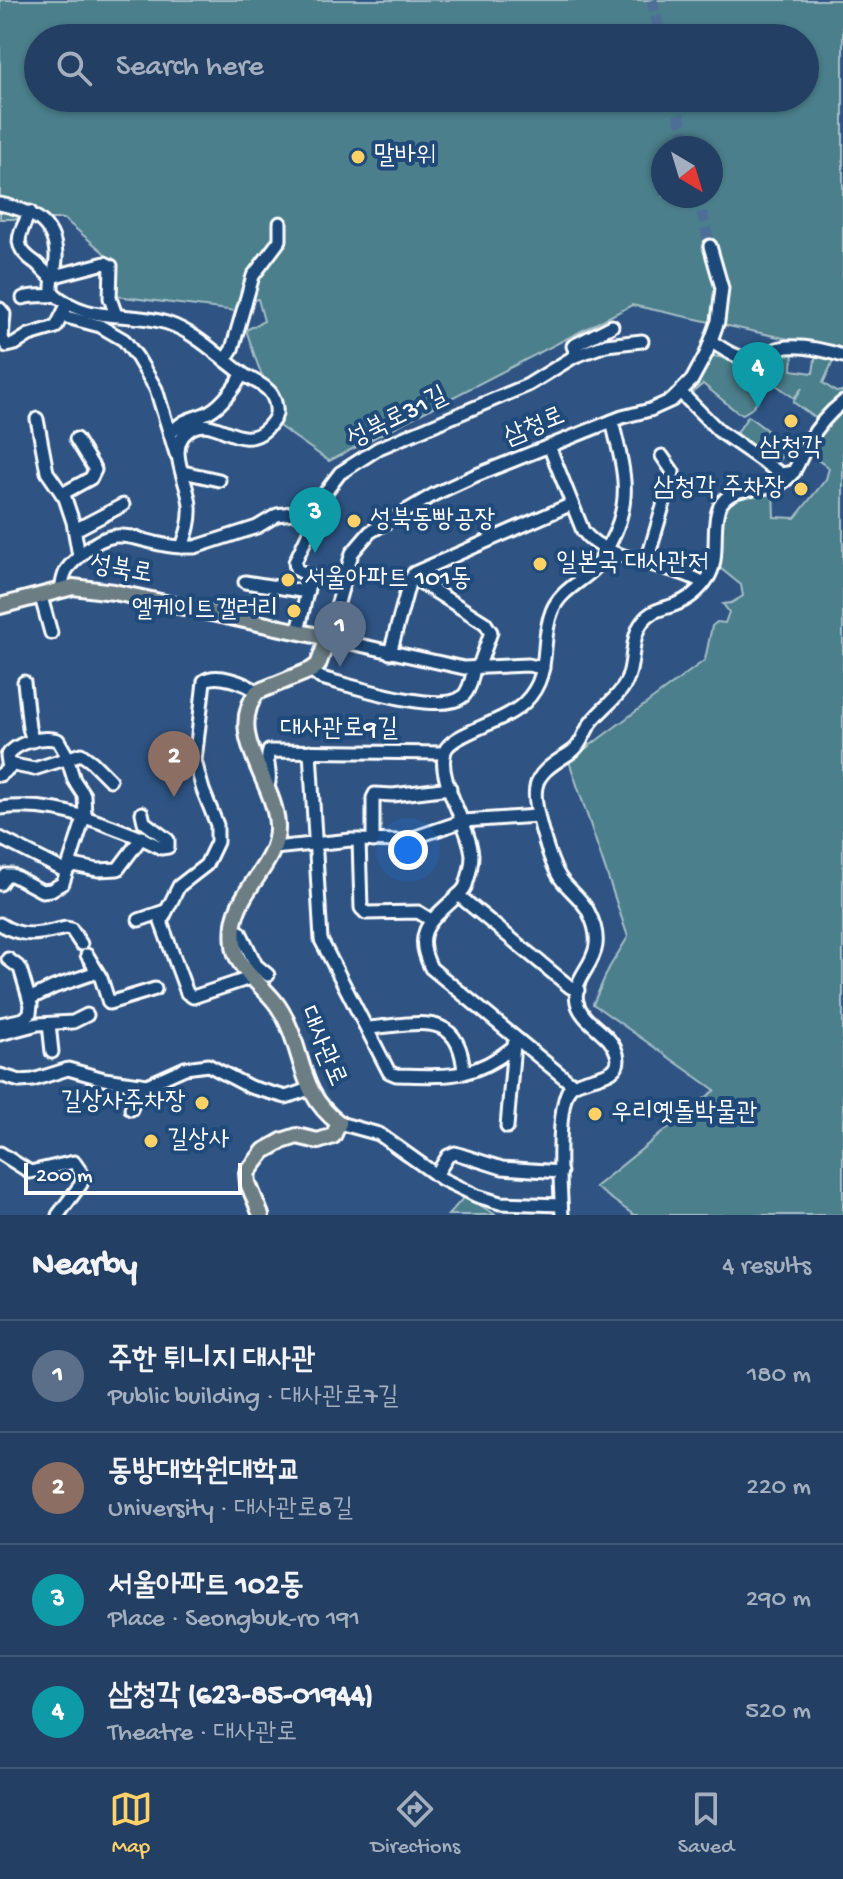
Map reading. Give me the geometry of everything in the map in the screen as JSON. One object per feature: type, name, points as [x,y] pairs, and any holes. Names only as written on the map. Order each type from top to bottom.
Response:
[{"type":"main road","name":"성북로","points":[[0,606],[61,589],[80,588],[114,592],[328,638]]},
{"type":"main road","points":[[274,848],[277,828],[273,799],[251,754],[247,729],[249,708],[257,692],[314,672],[328,638]]},
{"type":"main road","name":"대사관로","points":[[261,1215],[247,1173],[264,1151],[297,1136],[318,1141],[333,1136],[339,1123],[323,1111],[309,1089],[280,1008],[260,976],[236,953],[234,930],[237,910],[274,848]]},
{"type":"street","points":[[0,204],[30,212],[48,226],[56,257],[51,277],[55,295],[64,310],[124,340],[156,389],[190,503],[190,524],[182,547]]},
{"type":"street","points":[[30,212],[21,230],[20,251],[51,277]]},
{"type":"street","points":[[225,360],[232,349],[253,276],[280,240],[280,223]]},
{"type":"street","name":"삼청로","points":[[328,638],[352,553],[370,532],[435,494],[612,421],[672,400],[692,380],[718,321],[722,288],[710,246]]},
{"type":"street","points":[[51,277],[105,263],[111,266],[110,298],[116,315]]},
{"type":"street","points":[[23,298],[35,294],[44,297],[55,295]]},
{"type":"street","points":[[0,309],[4,314],[2,339],[7,346],[56,327],[64,310]]},
{"type":"street","points":[[64,310],[169,324],[194,337],[260,384],[275,400],[276,415],[259,435],[246,439],[207,424],[188,430],[176,454]]},
{"type":"street","points":[[578,355],[573,346],[612,326]]},
{"type":"street","name":"성북로31길","points":[[61,589],[65,570],[102,537],[114,534],[195,547],[257,527],[277,515],[299,512],[315,506],[340,473],[379,448],[578,355],[606,345],[642,341]]},
{"type":"street","points":[[711,341],[729,353],[746,358],[756,358],[782,347],[819,348],[843,356]]},
{"type":"street","points":[[170,434],[189,417],[203,415],[213,409],[243,374]]},
{"type":"street","points":[[680,392],[719,431],[781,474],[794,472]]},
{"type":"street","points":[[339,1123],[379,1134],[436,1175],[477,1196],[562,1210],[562,1121],[567,1093],[573,1085],[607,1074],[616,1064],[618,1054],[582,1014],[576,999],[598,943],[588,912],[558,875],[538,816],[536,786],[542,775],[577,748],[588,727],[625,687],[638,629],[644,619],[655,610],[694,595],[704,583],[713,567],[718,512],[723,500],[735,492],[780,485],[794,472],[807,443],[829,412],[843,402]]},
{"type":"street","points":[[37,419],[47,472],[62,494],[75,530],[79,556]]},
{"type":"street","points":[[573,1085],[515,1043],[431,968],[424,954],[424,936],[426,925],[465,888],[472,857],[463,821],[442,766],[444,753],[458,736],[510,716],[527,701],[540,680],[552,611],[567,591],[598,566],[625,507],[626,491],[612,421]]},
{"type":"street","points":[[62,494],[91,478],[95,470],[76,439]]},
{"type":"street","points":[[549,446],[583,531],[592,543],[606,550],[687,573],[704,583]]},
{"type":"street","points":[[647,561],[673,472],[662,456]]},
{"type":"street","points":[[183,472],[219,480]]},
{"type":"street","points":[[390,653],[412,577],[420,570],[572,504]]},
{"type":"street","points":[[75,530],[123,505]]},
{"type":"street","points":[[298,632],[311,577],[296,569],[295,562],[310,530]]},
{"type":"street","points":[[287,686],[314,672],[427,704],[460,699],[480,663],[491,632],[485,623],[412,577]]},
{"type":"street","points":[[245,582],[307,592]]},
{"type":"street","points":[[41,597],[51,633]]},
{"type":"street","points":[[328,638],[475,668],[528,665],[543,668]]},
{"type":"street","points":[[257,692],[250,687],[213,677],[204,681],[195,761],[217,825],[217,842],[206,865],[179,886],[161,922],[187,993],[193,997],[260,976]]},
{"type":"street","points":[[24,682],[33,741]]},
{"type":"street","points":[[0,775],[9,768],[7,756],[11,750],[33,741],[58,740],[74,780],[84,795],[85,815],[63,883],[47,891],[6,875],[0,884]]},
{"type":"street","name":"대사관로9길","points":[[268,786],[269,751],[444,753]]},
{"type":"street","points":[[310,751],[321,940],[389,1072],[396,1075],[473,1072],[497,1061],[515,1043]]},
{"type":"street","points":[[9,764],[34,769],[81,754],[110,780]]},
{"type":"street","points":[[373,841],[375,794],[393,795],[450,788]]},
{"type":"street","points":[[0,808],[35,806],[85,815],[165,849],[170,844],[166,837],[144,822],[142,813]]},
{"type":"street","points":[[274,848],[359,840],[404,841],[463,821],[538,816]]},
{"type":"street","points":[[65,871],[73,865],[98,870],[118,869],[142,837]]},
{"type":"street","points":[[0,838],[65,871]]},
{"type":"street","points":[[359,840],[361,908],[366,913],[418,912],[431,920]]},
{"type":"street","points":[[458,895],[570,987],[578,990]]},
{"type":"street","points":[[139,920],[165,911]]},
{"type":"street","points":[[0,924],[16,933],[30,936],[71,929],[97,972],[109,1003],[155,989]]},
{"type":"street","points":[[0,1024],[24,1019],[30,1013],[20,968],[8,959]]},
{"type":"street","points":[[29,999],[97,972]]},
{"type":"street","points":[[0,1034],[38,1024],[73,1022],[87,1015]]},
{"type":"street","points":[[367,1028],[436,1023],[448,1029],[463,1054],[464,1073]]},
{"type":"street","points":[[49,1024],[52,1052]]},
{"type":"street","points":[[507,1127],[515,1043]]},
{"type":"street","points":[[0,1075],[20,1081],[33,1080],[68,1069],[104,1079],[147,1085],[185,1068],[208,1065],[250,1087],[286,1097],[309,1089]]},
{"type":"street","points":[[131,1109],[140,1084]]},
{"type":"street","points":[[0,1153],[30,1172],[74,1162],[83,1175],[81,1184],[58,1215]]},
{"type":"street","points":[[436,1175],[448,1156],[455,1153],[502,1168],[561,1172]]},
{"type":"street","points":[[499,1215],[511,1204]]},
{"type":"green space","points":[[0,0],[843,0],[843,351],[632,305],[329,461],[279,426],[280,405],[261,373],[246,330],[264,321],[258,299],[238,302],[236,311],[116,296],[117,270],[102,251],[64,219],[0,219]]},
{"type":"green space","points":[[790,349],[793,352],[792,370],[813,373],[816,353],[835,357],[823,383],[836,392],[843,391],[843,400],[825,410],[817,419],[793,402],[802,388],[794,398],[772,382],[751,409],[743,414],[703,384],[692,393],[689,391],[713,356],[753,365]]},
{"type":"green space","points":[[843,411],[843,1215],[634,1215],[595,1187],[715,1090],[593,1004],[609,968],[628,937],[569,761],[705,660],[712,626],[717,622],[725,623],[729,612],[723,604],[743,596],[741,585],[720,568],[722,520],[729,503],[740,495],[773,488],[774,517],[795,518],[826,479],[829,468],[809,454],[825,427]]},
{"type":"green space","points":[[748,416],[768,431],[760,444],[761,448],[770,437],[787,449],[776,464],[754,450],[755,447],[737,433]]},
{"type":"green space","points":[[465,1196],[496,1215],[448,1215]]},
{"type":"tunnel","points":[[652,0],[658,24]]},
{"type":"tunnel","points":[[678,112],[684,136]]},
{"type":"tunnel","points":[[701,208],[710,246]]},
{"type":"place","name":"말바위","points":[[358,157]]},
{"type":"place","name":"삼청각 (623-85-01944)","points":[[758,408]]},
{"type":"place","name":"삼청각","points":[[791,421]]},
{"type":"place","name":"삼청각 주차장","points":[[801,489]]},
{"type":"place","name":"성북동빵공장","points":[[354,521]]},
{"type":"place","name":"서울아파트 102동","points":[[315,553]]},
{"type":"place","name":"일본국 대사관저","points":[[540,564]]},
{"type":"place","name":"서울아파트 101동","points":[[288,580]]},
{"type":"place","name":"엘케이트갤러리","points":[[294,611]]},
{"type":"place","name":"주한 튀니지 대사관","points":[[340,667]]},
{"type":"place","name":"동방대학원대학교","points":[[174,797]]},
{"type":"place","name":"길상사주차장","points":[[202,1103]]},
{"type":"place","name":"우리옛돌박물관","points":[[595,1114]]},
{"type":"place","name":"길상사","points":[[151,1141]]}]
